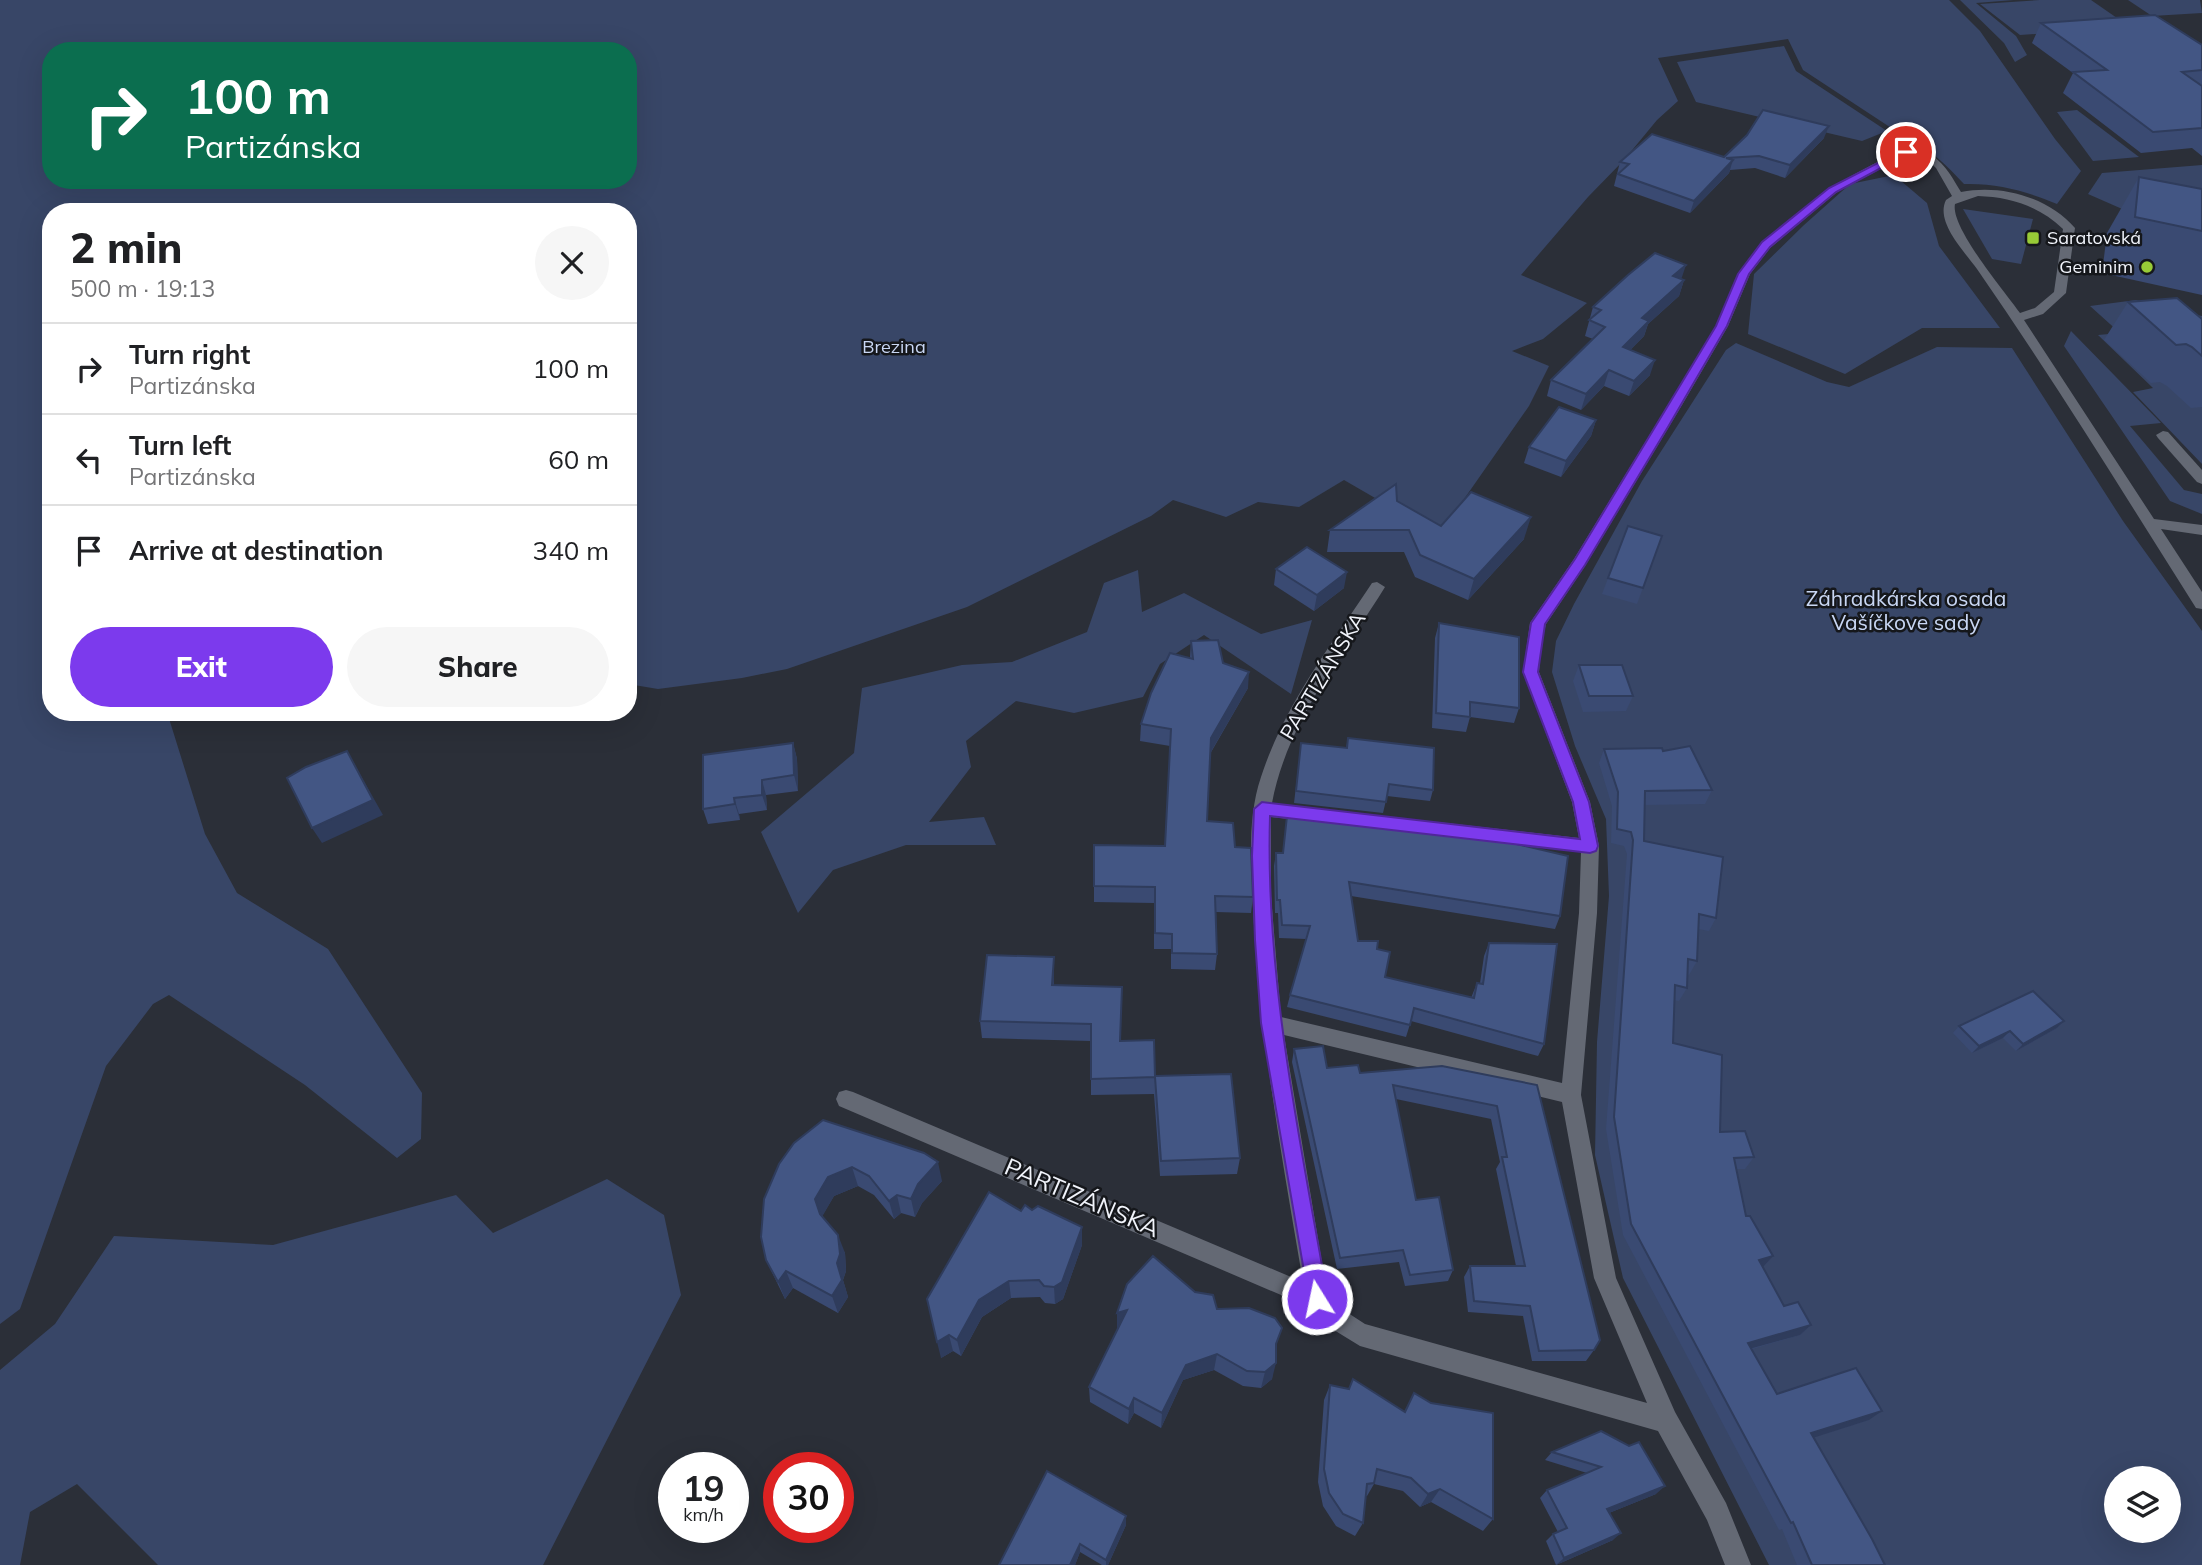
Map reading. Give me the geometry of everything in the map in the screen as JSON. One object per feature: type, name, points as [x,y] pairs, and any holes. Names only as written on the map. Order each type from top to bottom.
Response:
[{"type":"street","points":[[1738,1565],[1717,1512],[1667,1421],[1605,1278],[1571,1095],[1588,913],[1590,846],[1581,802],[1531,672],[1538,623],[1580,562],[1721,326],[1744,274],[1766,245],[1833,190],[1900,153],[1917,152],[1930,157],[1940,166],[1958,196]]},
{"type":"street","points":[[2017,318],[2039,311],[2060,293],[2069,228],[2049,209],[2020,198],[1974,193],[1958,196],[1950,202],[1948,210],[1955,229],[2017,318],[2202,604]]},
{"type":"street","points":[[2163,435],[2202,479]]},
{"type":"street","points":[[2151,523],[2202,530]]},
{"type":"street","name":"PARTIZÁNSKA","points":[[1317,1299],[1270,1023],[1263,940],[1262,809],[1280,747],[1314,686],[1377,587]]},
{"type":"street","points":[[1262,809],[1329,816]]},
{"type":"street","points":[[1422,827],[1590,846]]},
{"type":"street","points":[[1270,1023],[1571,1095]]},
{"type":"street","name":"PARTIZÁNSKA","points":[[846,1098],[1317,1299],[1337,1319],[1360,1334],[1667,1421]]},
{"type":"green space","name":"Brezina","points":[[0,0],[1949,0],[1980,31],[2055,139],[2081,171],[2057,204],[2011,189],[1964,184],[1929,151],[1803,70],[1788,39],[1658,58],[1678,101],[1657,120],[1521,275],[1587,303],[1543,339],[1512,351],[1549,366],[1529,406],[1439,535],[1344,480],[1299,507],[1258,502],[1226,517],[1173,500],[1151,516],[967,607],[787,669],[658,689],[637,686],[637,203],[42,203],[42,721],[170,721],[205,834],[237,893],[328,949],[422,1093],[421,1139],[397,1158],[305,1085],[169,995],[153,1004],[106,1066],[20,1309],[0,1324]]},
{"type":"green space","points":[[1960,0],[2014,0],[1976,3],[2016,36],[2027,55],[2015,62],[2004,43]]},
{"type":"green space","points":[[2091,0],[2130,27],[2020,35],[1980,4]]},
{"type":"green space","points":[[2128,0],[2200,0],[2202,13],[2152,16]]},
{"type":"green space","points":[[1784,46],[1796,71],[1887,131],[1862,141],[1696,102],[1677,62]]},
{"type":"green space","points":[[2077,110],[2139,157],[2093,161],[2057,112]]},
{"type":"green space","points":[[2202,165],[2202,244],[2088,194],[2102,173]]},
{"type":"green space","points":[[1894,175],[1927,203],[1939,246],[2000,328],[1922,328],[1845,374],[1748,334],[1754,274],[1850,184]]},
{"type":"green space","points":[[1963,209],[2033,219],[2021,264],[1992,259]]},
{"type":"green space","points":[[2136,300],[2202,316],[2202,464],[2133,392],[2153,388],[2098,335],[2120,333],[2090,306]]},
{"type":"green space","points":[[2071,331],[2161,423],[2130,426],[2184,490],[2202,494],[2202,514],[2170,501],[2064,346]]},
{"type":"green space","name":"Záhradkárska osada Vašíčkove sady","points":[[1736,343],[1827,382],[1849,387],[1937,347],[2012,348],[2123,521],[2202,631],[2202,1565],[1769,1565],[1623,1278],[1595,1155],[1597,1042],[1609,896],[1606,819],[1575,746],[1552,672],[1556,641],[1642,481],[1726,350]]},
{"type":"green space","points":[[1138,570],[1142,612],[1184,593],[1261,634],[1312,620],[1291,694],[1204,635],[1160,664],[1143,697],[1074,713],[1016,701],[966,741],[971,767],[929,822],[984,817],[996,845],[906,845],[833,870],[798,913],[761,832],[854,753],[862,688],[962,665],[1012,662],[1087,632],[1104,583]]},
{"type":"green space","points":[[607,1179],[664,1215],[681,1295],[543,1565],[158,1565],[77,1484],[30,1512],[20,1565],[0,1565],[0,1370],[55,1324],[114,1236],[273,1245],[456,1195],[493,1233]]},
{"type":"building","points":[[2155,15],[2202,45],[2202,70],[2182,72],[2202,86],[2202,128],[2153,132],[2073,72],[2107,70],[2041,23]]},
{"type":"building","points":[[1763,110],[1829,126],[1790,165],[1759,156],[1726,158],[1733,160],[1694,201],[1618,174],[1629,164],[1620,162],[1652,134],[1724,157],[1747,135]]},
{"type":"building","points":[[2139,177],[2202,189],[2202,231],[2135,217]]},
{"type":"building","points":[[1655,253],[1686,265],[1673,276],[1684,280],[1642,318],[1649,321],[1623,347],[1655,360],[1634,381],[1609,370],[1586,394],[1551,380],[1605,327],[1589,320],[1601,310],[1593,307]]},
{"type":"building","points":[[2177,298],[2202,319],[2202,356],[2186,344],[2176,345],[2128,302]]},
{"type":"building","points":[[1559,407],[1596,420],[1566,461],[1529,447]]},
{"type":"building","points":[[1396,484],[1397,501],[1441,526],[1471,492],[1531,517],[1474,579],[1420,555],[1409,530],[1330,530]]},
{"type":"building","points":[[1628,526],[1662,536],[1643,588],[1608,578]]},
{"type":"building","points":[[1307,547],[1347,572],[1317,595],[1276,569]]},
{"type":"building","points":[[1439,623],[1519,637],[1519,708],[1470,702],[1470,717],[1436,713]]},
{"type":"building","points":[[1218,640],[1223,663],[1249,672],[1211,738],[1207,821],[1233,823],[1235,847],[1251,848],[1253,897],[1215,896],[1217,954],[1172,953],[1172,934],[1155,933],[1155,887],[1094,886],[1094,845],[1165,846],[1171,729],[1141,724],[1151,693],[1170,653],[1193,659],[1191,641]]},
{"type":"building","points":[[1579,665],[1622,665],[1633,696],[1589,696]]},
{"type":"building","points":[[1348,738],[1434,748],[1433,790],[1389,784],[1386,802],[1296,791],[1301,743],[1347,748]]},
{"type":"building","points":[[793,743],[794,775],[762,780],[762,795],[734,798],[735,804],[703,809],[703,755]]},
{"type":"building","points":[[1690,746],[1712,790],[1645,791],[1644,841],[1723,857],[1716,918],[1699,914],[1697,961],[1688,959],[1687,988],[1675,985],[1673,1043],[1722,1055],[1720,1132],[1745,1131],[1754,1157],[1734,1158],[1746,1216],[1750,1216],[1773,1256],[1759,1260],[1784,1306],[1798,1302],[1811,1325],[1748,1343],[1777,1394],[1856,1368],[1882,1411],[1811,1433],[1885,1565],[1812,1565],[1793,1522],[1791,1523],[1631,1224],[1614,1117],[1633,840],[1631,832],[1617,829],[1618,792],[1604,749],[1662,748],[1663,751]]},
{"type":"building","points":[[347,751],[373,800],[312,828],[287,778],[306,767]]},
{"type":"building","points":[[1295,808],[1426,823],[1568,856],[1560,916],[1349,882],[1358,941],[1378,941],[1377,949],[1390,952],[1385,977],[1474,998],[1477,983],[1483,984],[1489,943],[1557,944],[1544,1044],[1414,1008],[1410,1025],[1290,995],[1310,926],[1282,925],[1280,900],[1277,900],[1276,853],[1283,853],[1287,816],[1294,817]]},
{"type":"building","points":[[987,955],[1054,957],[1052,985],[1122,987],[1120,1041],[1154,1040],[1155,1076],[1231,1074],[1240,1158],[1161,1161],[1155,1077],[1091,1079],[1091,1024],[980,1021]]},
{"type":"building","points":[[2033,991],[2064,1021],[2023,1044],[2010,1031],[1979,1046],[1959,1026]]},
{"type":"building","points":[[1323,1046],[1327,1068],[1358,1065],[1360,1073],[1442,1066],[1537,1085],[1600,1340],[1594,1350],[1539,1351],[1530,1306],[1474,1301],[1470,1266],[1525,1266],[1502,1157],[1507,1157],[1497,1106],[1393,1085],[1416,1200],[1439,1197],[1453,1270],[1410,1275],[1403,1250],[1340,1258],[1294,1049]]},
{"type":"building","points":[[823,1120],[924,1153],[938,1162],[918,1184],[911,1199],[897,1195],[889,1201],[869,1176],[852,1167],[828,1177],[815,1199],[820,1214],[838,1235],[840,1254],[837,1263],[842,1280],[832,1296],[786,1271],[778,1282],[766,1260],[761,1237],[764,1199],[779,1164],[794,1143]]},
{"type":"building","points":[[989,1192],[1021,1211],[1025,1205],[1032,1210],[1038,1206],[1082,1227],[1062,1282],[1054,1287],[1044,1286],[1039,1280],[1009,1281],[979,1300],[957,1340],[949,1335],[937,1342],[927,1299]]},
{"type":"building","points":[[1153,1256],[1195,1292],[1213,1295],[1217,1309],[1249,1308],[1275,1318],[1282,1328],[1276,1344],[1276,1363],[1265,1372],[1247,1371],[1217,1354],[1186,1365],[1162,1413],[1134,1398],[1129,1409],[1089,1387],[1127,1310],[1117,1313],[1127,1284]]},
{"type":"building","points":[[1353,1379],[1405,1412],[1414,1393],[1431,1403],[1493,1413],[1493,1519],[1440,1489],[1428,1494],[1411,1478],[1377,1469],[1374,1483],[1367,1484],[1363,1523],[1343,1514],[1329,1493],[1324,1469],[1330,1385],[1349,1389]]},
{"type":"building","points":[[1601,1431],[1629,1446],[1639,1442],[1665,1486],[1607,1509],[1621,1533],[1564,1558],[1553,1534],[1567,1528],[1547,1490],[1601,1467],[1552,1452]]},
{"type":"building","points":[[1047,1471],[1126,1516],[1106,1560],[1080,1544],[1070,1565],[999,1565]]},
{"type":"place","name":"Saratovská","points":[[2033,238]]},
{"type":"place","name":"Geminim","points":[[2147,267]]},
{"type":"route","points":[[1317,1299],[1270,1023],[1263,940],[1262,809],[1590,846],[1581,802],[1531,672],[1538,623],[1580,562],[1721,326],[1744,274],[1766,245],[1833,190],[1906,152]]}]
